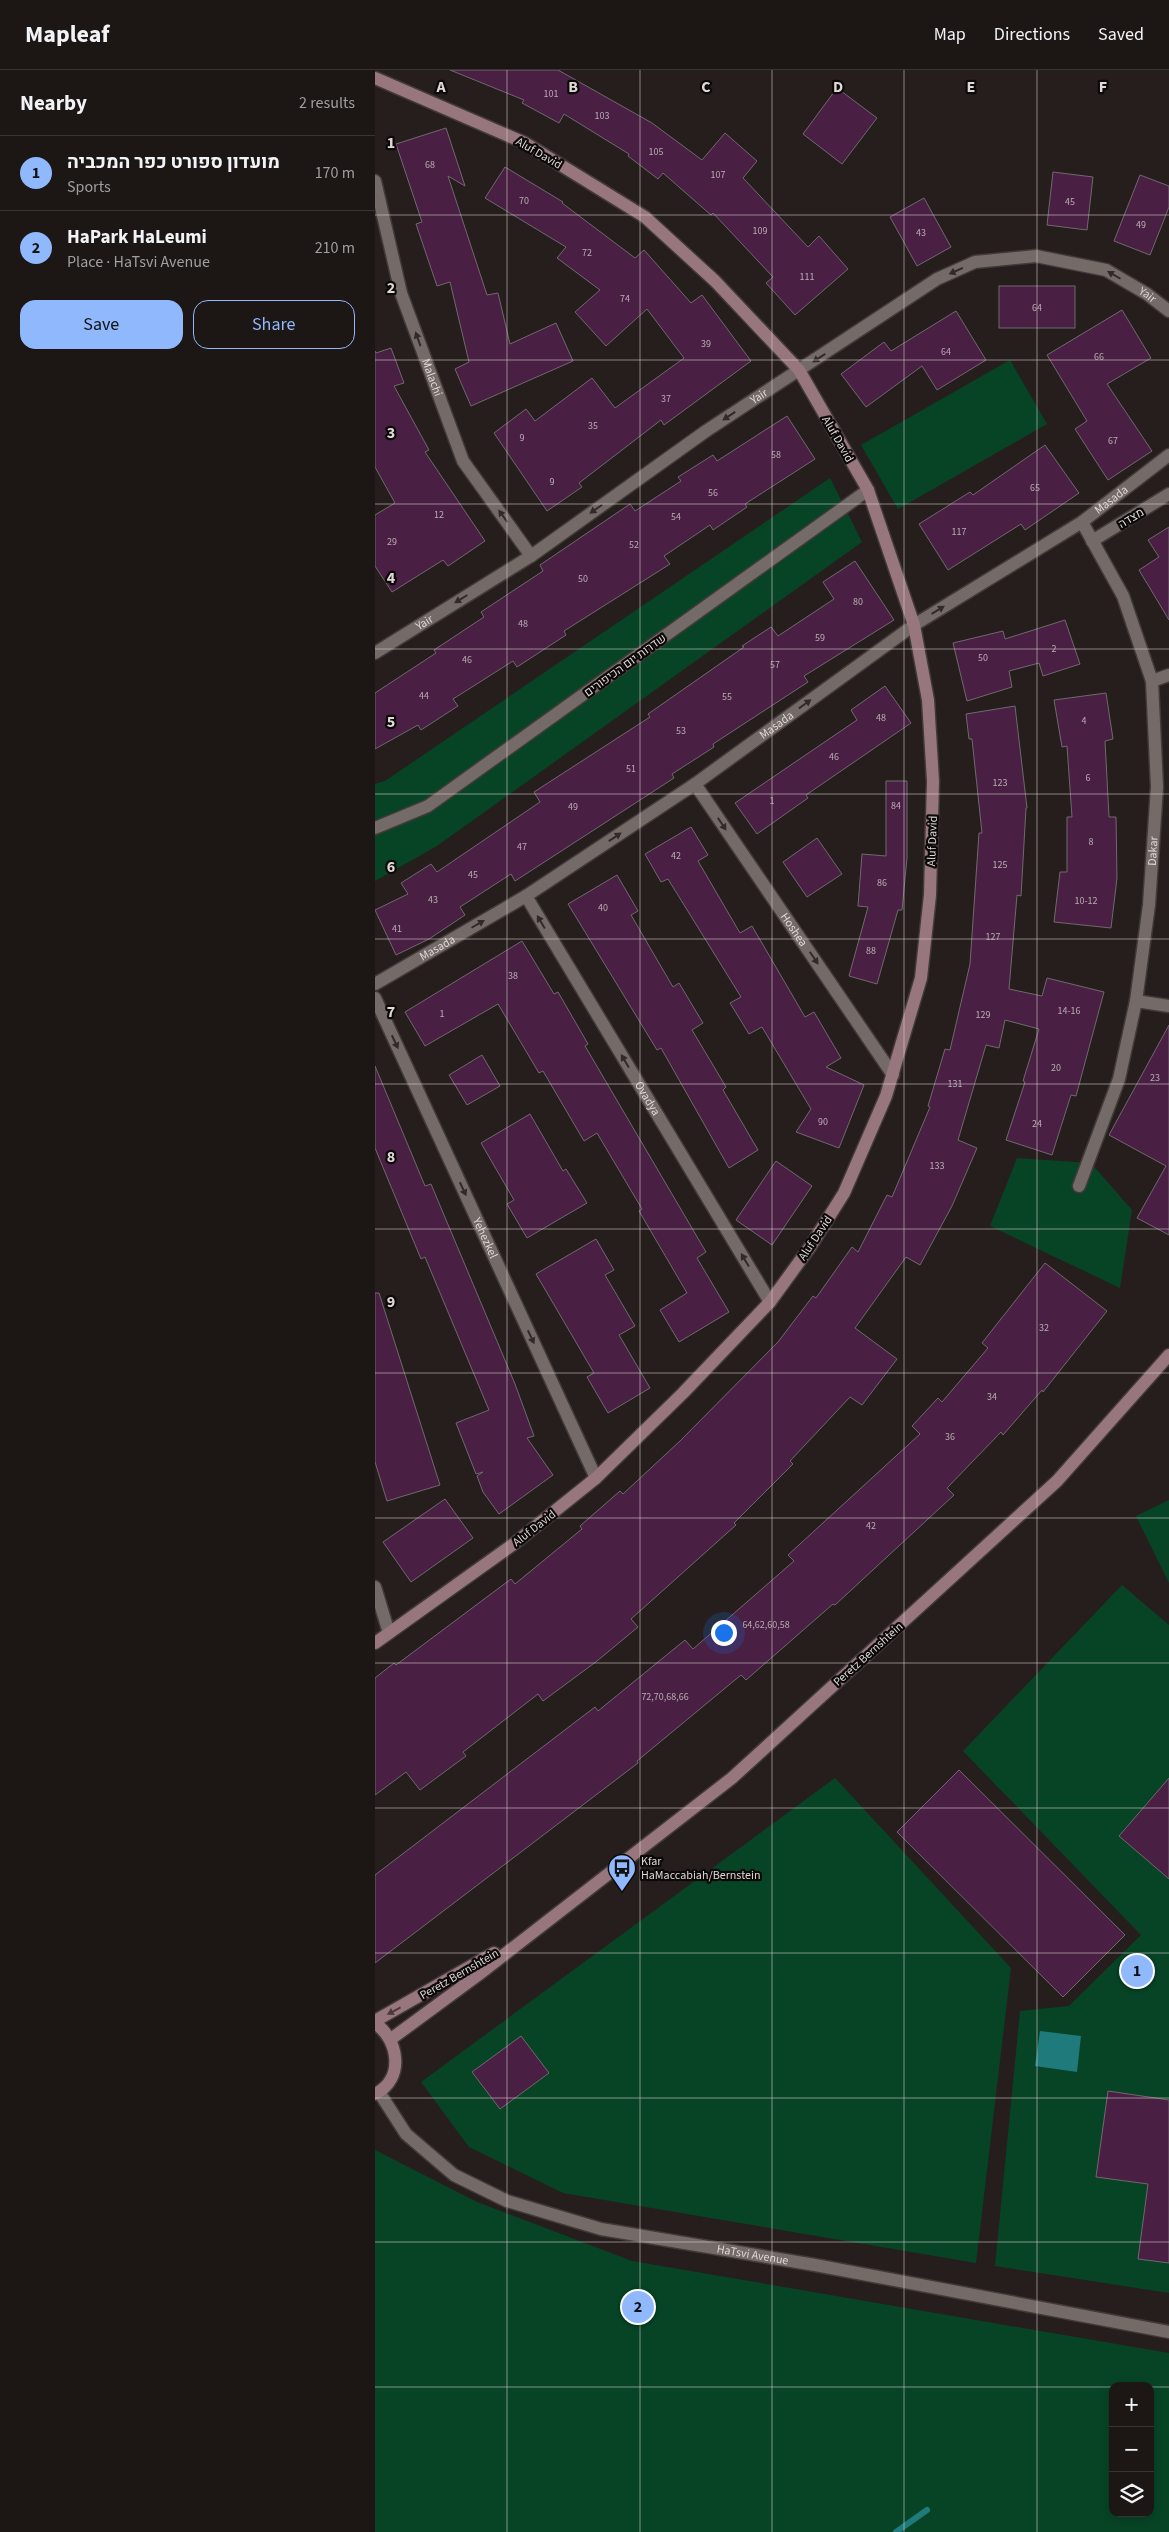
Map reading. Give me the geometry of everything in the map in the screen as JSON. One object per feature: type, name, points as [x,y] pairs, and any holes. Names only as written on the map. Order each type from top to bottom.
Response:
[{"type":"street","name":"Aluf David","points":[[375,79],[525,143],[645,216],[715,281],[799,370],[868,490],[913,625],[928,700],[933,781],[930,895],[921,978],[893,1075],[844,1193],[810,1247],[770,1302],[683,1393],[596,1478],[515,1543],[375,1642]]},
{"type":"street","name":"Malachi","points":[[375,182],[401,293],[463,461],[531,556]]},
{"type":"street","name":"Yair","points":[[375,653],[531,556],[706,431],[937,280],[975,262],[1036,256],[1106,270],[1147,294],[1169,311]]},
{"type":"street","name":"Masada","points":[[375,984],[526,896],[695,784],[913,625],[1082,522],[1169,455]]},
{"type":"street","name":"שדרות יום הכיפורים","points":[[375,828],[428,806],[868,490]]},
{"type":"street","name":"מצדה","points":[[1092,541],[1169,494]]},
{"type":"street","name":"Dakar","points":[[1079,1186],[1119,1078],[1137,1001],[1149,905],[1157,787],[1152,682],[1123,596],[1082,522]]},
{"type":"street","points":[[1152,682],[1169,675]]},
{"type":"street","name":"Hoshea","points":[[695,784],[893,1075]]},
{"type":"street","name":"Ovadya","points":[[526,896],[770,1302]]},
{"type":"street","name":"Yehezkel","points":[[375,998],[596,1478]]},
{"type":"street","points":[[1137,1001],[1169,1006]]},
{"type":"street","name":"Peretz Bernshtein","points":[[391,2039],[732,1778],[1057,1481],[1169,1355]]},
{"type":"street","points":[[375,1587],[389,1633]]},
{"type":"street","name":"Peretz Bernshtein","points":[[375,2022],[542,1925]]},
{"type":"street","points":[[375,2022],[391,2039],[396,2061],[388,2084],[377,2093]]},
{"type":"street","name":"HaTsvi Avenue","points":[[377,2093],[406,2134],[454,2175],[507,2201],[601,2229],[815,2265],[1169,2332]]},
{"type":"green space","points":[[1010,360],[1047,424],[898,509],[861,445]]},
{"type":"green space","points":[[830,478],[862,542],[437,846],[375,881],[375,784],[385,781]]},
{"type":"green space","points":[[1017,1158],[1091,1163],[1132,1210],[1120,1288],[990,1226]]},
{"type":"green space","points":[[1169,1500],[1169,1583],[1136,1516]]},
{"type":"green space","points":[[1122,1585],[1169,1625],[1169,2293],[995,2266],[1020,2011],[1069,2006],[1141,1935],[963,1751]]},
{"type":"green space","points":[[835,1778],[1011,1968],[976,2263],[563,2193],[469,2147],[421,2082]]},
{"type":"green space","points":[[375,2150],[477,2202],[632,2261],[1169,2353],[1169,2532],[375,2532]]},
{"type":"water","points":[[1040,2031],[1081,2036],[1077,2072],[1035,2066]]},
{"type":"building","points":[[450,70],[558,70],[652,123],[702,160],[725,133],[757,161],[743,178],[808,247],[819,236],[848,269],[795,315],[766,283],[773,277],[713,213],[711,215],[663,173],[658,179],[628,156],[629,154],[564,114],[559,123],[522,103],[524,100]]},
{"type":"building","points":[[837,88],[877,118],[842,164],[803,134]]},
{"type":"building","points":[[446,128],[465,186],[448,176],[487,295],[498,293],[510,344],[556,323],[573,361],[471,406],[455,369],[469,362],[450,282],[437,286],[416,224],[422,222],[396,144]]},
{"type":"building","points":[[505,167],[563,202],[635,258],[644,250],[691,303],[702,295],[751,361],[664,425],[661,420],[579,483],[582,487],[547,511],[494,433],[526,409],[535,421],[592,378],[615,408],[684,358],[647,309],[606,346],[575,312],[600,290],[557,258],[566,247],[485,198]]},
{"type":"building","points":[[1053,172],[1093,177],[1087,230],[1047,225]]},
{"type":"building","points":[[1140,175],[1169,186],[1169,207],[1150,255],[1114,241]]},
{"type":"building","points":[[924,198],[951,247],[917,266],[890,217]]},
{"type":"building","points":[[999,286],[1075,286],[1075,328],[999,328]]},
{"type":"building","points":[[1122,310],[1151,358],[1107,384],[1152,451],[1108,480],[1075,429],[1087,421],[1047,355]]},
{"type":"building","points":[[956,311],[986,360],[937,390],[922,366],[866,407],[841,374],[884,342],[891,351]]},
{"type":"building","points":[[391,348],[404,383],[394,386],[429,450],[425,452],[485,541],[448,566],[443,560],[392,592],[375,566],[375,515],[395,503],[375,467],[375,351],[376,353]]},
{"type":"building","points":[[787,416],[815,459],[745,504],[747,507],[713,530],[710,525],[664,556],[670,564],[564,631],[566,635],[517,667],[513,661],[453,699],[458,706],[421,730],[418,725],[375,749],[375,693],[436,653],[434,650],[484,617],[481,612],[543,571],[540,565],[630,504],[635,511],[681,481],[678,477],[713,455],[717,461]]},
{"type":"building","points":[[1045,445],[1079,493],[1025,530],[1021,524],[948,570],[919,524],[970,492],[973,495]]},
{"type":"building","points":[[1169,527],[1169,620],[1139,570],[1159,557],[1148,540]]},
{"type":"building","points":[[855,561],[894,620],[804,676],[808,682],[713,744],[714,747],[672,774],[674,778],[515,881],[511,874],[460,907],[465,915],[429,939],[396,955],[375,910],[408,894],[401,883],[431,864],[437,872],[540,802],[534,792],[650,717],[648,714],[744,647],[742,646],[771,627],[778,636],[834,599],[823,582]]},
{"type":"building","points":[[1065,620],[1080,664],[1043,676],[1039,663],[1009,671],[1012,687],[967,701],[953,643],[1003,631],[1005,639]]},
{"type":"building","points":[[885,686],[911,723],[806,795],[808,798],[757,834],[735,803],[857,720],[851,710]]},
{"type":"building","points":[[1106,693],[1113,739],[1105,741],[1109,817],[1116,817],[1117,878],[1111,928],[1054,922],[1060,872],[1067,872],[1067,817],[1072,817],[1067,746],[1062,747],[1054,700]]},
{"type":"building","points":[[1015,706],[1027,808],[1021,896],[1017,895],[1009,989],[1042,996],[1047,978],[1104,992],[1076,1096],[1071,1095],[1052,1155],[1006,1140],[1025,1082],[1023,1081],[1039,1029],[1005,1020],[999,1048],[986,1045],[958,1140],[977,1148],[952,1206],[920,1265],[906,1257],[855,1328],[897,1359],[862,1405],[850,1397],[790,1461],[793,1464],[734,1523],[736,1525],[631,1619],[638,1627],[597,1661],[543,1701],[538,1694],[463,1752],[466,1756],[420,1790],[406,1772],[375,1795],[375,1678],[394,1663],[396,1665],[511,1579],[515,1584],[582,1529],[580,1526],[620,1491],[623,1494],[680,1441],[778,1342],[813,1296],[816,1298],[852,1247],[858,1252],[887,1195],[892,1197],[930,1107],[928,1106],[945,1049],[950,1050],[970,964],[979,833],[982,833],[972,739],[969,739],[966,714]]},
{"type":"building","points":[[886,781],[907,781],[907,858],[902,910],[898,910],[877,984],[849,976],[868,907],[858,906],[862,854],[886,856]]},
{"type":"building","points":[[691,827],[708,855],[698,861],[740,933],[752,926],[805,1017],[814,1012],[841,1058],[826,1067],[864,1085],[839,1148],[796,1132],[811,1109],[762,1027],[749,1034],[730,1003],[741,997],[668,879],[661,882],[645,854]]},
{"type":"building","points":[[817,838],[842,874],[807,897],[783,862]]},
{"type":"building","points":[[617,875],[638,911],[631,915],[673,987],[679,983],[703,1023],[692,1030],[726,1087],[723,1090],[758,1150],[729,1168],[661,1048],[657,1050],[568,904]]},
{"type":"building","points":[[522,941],[554,994],[558,992],[588,1044],[585,1046],[706,1252],[697,1258],[729,1312],[679,1342],[660,1310],[687,1293],[639,1211],[642,1209],[597,1133],[584,1141],[543,1071],[539,1073],[498,1004],[425,1046],[405,1012]]},
{"type":"building","points":[[1169,1025],[1169,1235],[1137,1218],[1166,1166],[1109,1135]]},
{"type":"building","points":[[482,1055],[500,1086],[467,1105],[449,1075]]},
{"type":"building","points":[[375,1066],[425,1186],[431,1184],[515,1384],[534,1436],[527,1438],[553,1475],[499,1514],[483,1492],[477,1476],[483,1472],[476,1474],[456,1423],[489,1410],[425,1257],[421,1259],[375,1148]]},
{"type":"building","points":[[530,1114],[563,1171],[566,1169],[587,1203],[527,1238],[507,1204],[514,1200],[481,1143]]},
{"type":"building","points":[[776,1161],[812,1186],[772,1245],[736,1220]]},
{"type":"building","points":[[596,1239],[614,1270],[605,1275],[635,1326],[619,1335],[650,1388],[608,1413],[587,1377],[594,1373],[536,1274]]},
{"type":"building","points":[[1045,1263],[1107,1311],[1043,1392],[1042,1390],[1003,1435],[1001,1432],[947,1488],[954,1495],[835,1605],[833,1604],[746,1680],[741,1675],[637,1761],[638,1763],[375,1963],[375,1875],[595,1707],[598,1711],[685,1640],[693,1649],[794,1561],[788,1555],[920,1434],[912,1426],[938,1398],[942,1402],[988,1348],[982,1343]]},
{"type":"building","points":[[375,1293],[379,1293],[440,1485],[387,1501],[375,1462]]},
{"type":"building","points":[[445,1499],[473,1538],[411,1582],[383,1542]]},
{"type":"building","points":[[959,1770],[1125,1935],[1063,1997],[897,1832]]},
{"type":"building","points":[[1169,1778],[1169,1879],[1119,1836]]},
{"type":"building","points":[[521,2036],[549,2073],[500,2109],[472,2072]]},
{"type":"building","points":[[1108,2091],[1169,2100],[1169,2263],[1138,2259],[1148,2184],[1096,2177]]},
{"type":"waterway","points":[[896,2532],[927,2510]]},
{"type":"place","name":"Kfar HaMaccabiah/Bernstein","points":[[622,1892]]},
{"type":"place","name":"מועדון ספורט כפר המכביה","points":[[1137,1971]]},
{"type":"place","name":"HaPark HaLeumi","points":[[638,2307]]}]
